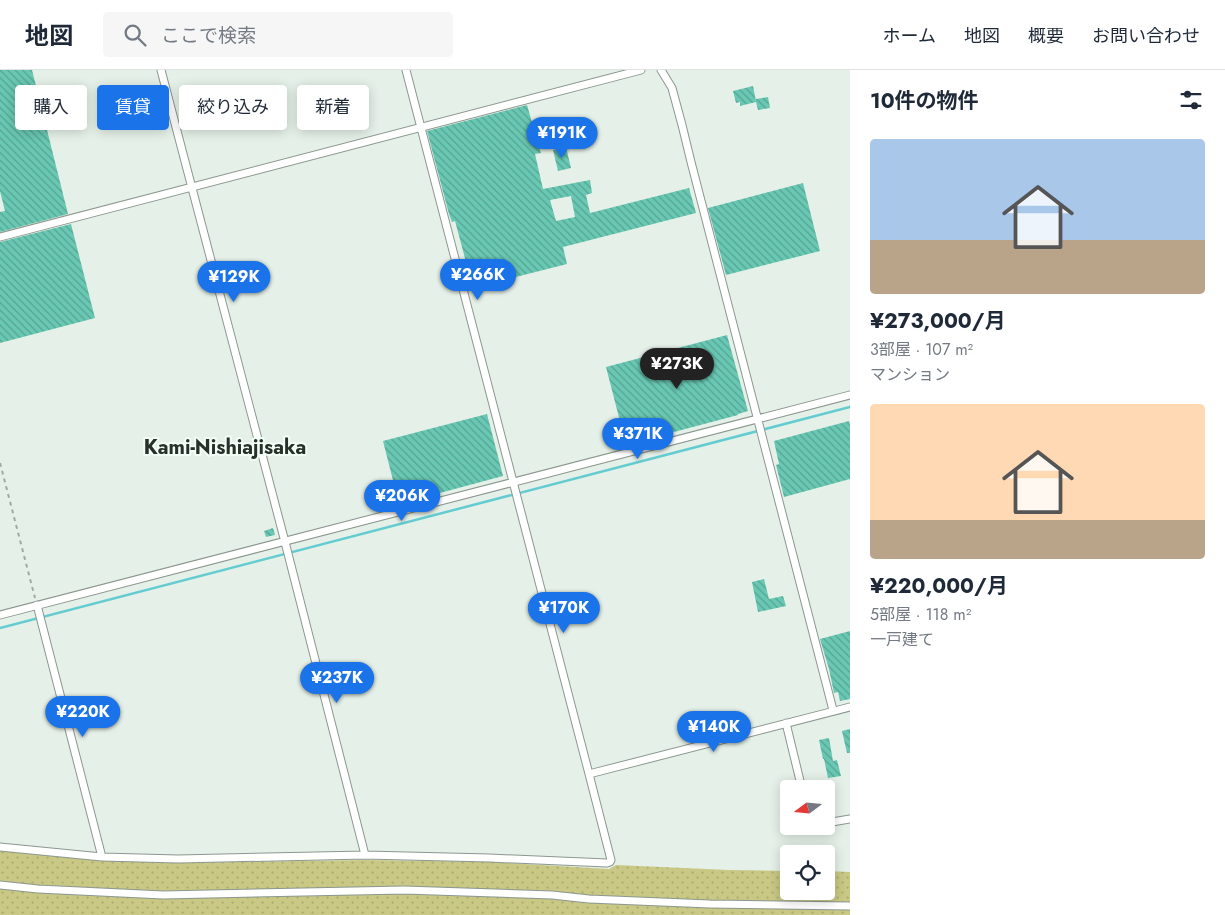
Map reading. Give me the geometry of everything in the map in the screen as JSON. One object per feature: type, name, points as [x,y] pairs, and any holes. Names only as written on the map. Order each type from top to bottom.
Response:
[{"type":"street","points":[[161,70],[286,545],[365,855]]},
{"type":"street","points":[[0,847],[102,857],[178,859],[365,855],[610,862],[589,774],[406,70]]},
{"type":"street","points":[[0,238],[641,70]]},
{"type":"street","points":[[661,70],[672,88],[682,125],[833,710]]},
{"type":"street","points":[[0,615],[38,609],[286,545],[759,422],[850,395]]},
{"type":"street","points":[[38,609],[102,857]]},
{"type":"street","points":[[589,774],[850,707]]},
{"type":"street","points":[[786,723],[800,780]]},
{"type":"street","points":[[835,822],[850,820]]},
{"type":"street","points":[[0,885],[38,889],[163,895],[404,890],[710,904],[848,905]]},
{"type":"path","points":[[0,463],[38,609]]},
{"type":"shaded area","points":[[0,851],[107,861],[178,863],[366,860],[492,862],[609,869],[616,865],[780,871],[780,900],[835,900],[835,871],[850,872],[850,915],[0,915]]},
{"type":"building","points":[[0,70],[32,70],[36,85],[15,85],[15,130],[47,130],[68,214],[0,232],[0,212],[5,211],[0,191]]},
{"type":"building","points":[[753,86],[756,101],[756,99],[768,97],[770,108],[758,110],[756,102],[740,106],[740,102],[736,103],[733,91]]},
{"type":"building","points":[[527,105],[541,153],[535,154],[543,189],[590,180],[592,193],[586,195],[590,213],[689,188],[696,213],[563,247],[567,264],[473,288],[455,221],[452,222],[449,214],[427,131]],"holes":[[[571,196],[575,217],[556,221],[550,200]]]},
{"type":"building","points":[[566,147],[571,168],[558,171],[553,150]]},
{"type":"building","points":[[803,183],[820,251],[726,275],[708,208]]},
{"type":"building","points":[[71,224],[95,318],[0,343],[0,242]]},
{"type":"building","points":[[727,335],[748,411],[625,445],[606,367]]},
{"type":"building","points":[[487,414],[503,476],[399,504],[383,441]]},
{"type":"building","points":[[849,421],[850,479],[784,497],[776,465],[779,464],[774,441]]},
{"type":"building","points":[[273,528],[275,535],[266,537],[264,531]]},
{"type":"building","points":[[764,579],[769,599],[783,596],[786,606],[758,612],[752,582]]},
{"type":"building","points":[[850,631],[850,699],[840,701],[838,692],[834,693],[820,639]]},
{"type":"building","points":[[850,729],[850,753],[847,753],[842,731]]},
{"type":"building","points":[[829,738],[833,761],[837,760],[841,776],[828,778],[819,740]]},
{"type":"waterway","points":[[0,628],[850,407]]},
{"type":"district","name":"Kami-Nishiajisaka","points":[[225,447]]}]
